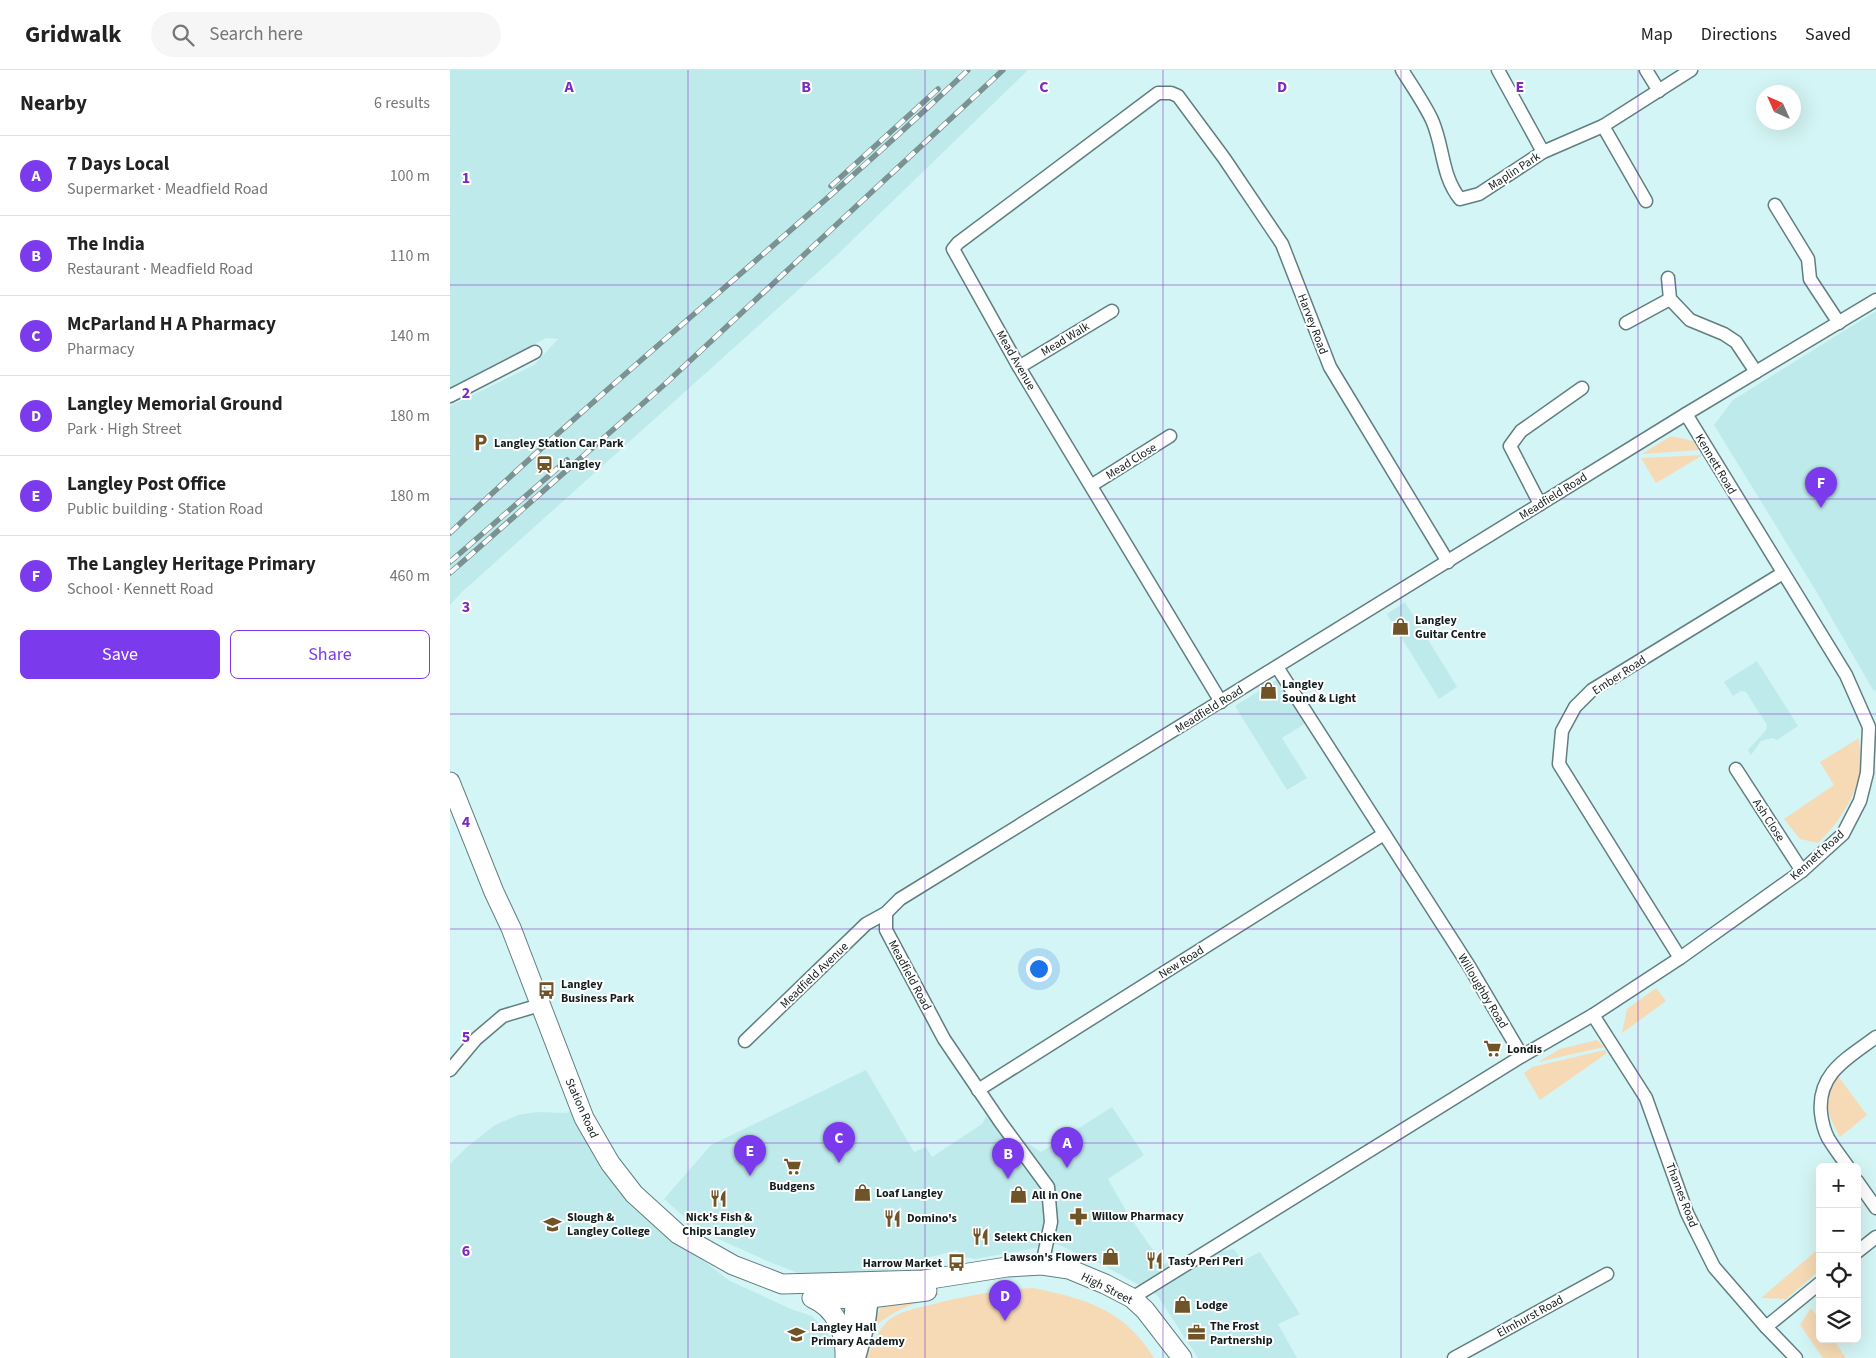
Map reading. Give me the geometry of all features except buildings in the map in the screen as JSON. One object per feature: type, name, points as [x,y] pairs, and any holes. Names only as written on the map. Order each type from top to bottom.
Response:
[{"type":"main road","name":"Station Road","points":[[450,782],[494,892],[511,928],[584,1118],[610,1163],[634,1194],[678,1234],[733,1265],[782,1284],[860,1293]]},
{"type":"main road","name":"High Street","points":[[860,1293],[943,1289],[1008,1267],[1042,1265],[1069,1269],[1132,1298],[1145,1310],[1182,1358]]},
{"type":"main road","points":[[782,1284],[816,1300],[830,1311],[840,1324],[844,1339],[845,1358]]},
{"type":"main road","points":[[816,1300],[860,1293]]},
{"type":"street","name":"Maplin Park","points":[[1402,70],[1432,120],[1442,147],[1448,180],[1460,199],[1479,194],[1543,152],[1603,126],[1691,70]]},
{"type":"street","points":[[1498,70],[1543,152]]},
{"type":"street","points":[[1646,70],[1659,91]]},
{"type":"street","name":"Mead Avenue","points":[[1171,92],[1158,93],[958,243],[953,249],[1019,367],[1092,485],[1221,702]]},
{"type":"street","name":"Harvey Road","points":[[1171,92],[1178,96],[1224,158],[1282,244],[1330,367],[1448,562]]},
{"type":"street","points":[[1603,126],[1646,201]]},
{"type":"street","points":[[1775,205],[1808,259],[1810,279],[1839,323]]},
{"type":"street","points":[[1668,278],[1670,299],[1690,320],[1724,334],[1736,342],[1756,372]]},
{"type":"street","points":[[1626,323],[1670,299]]},
{"type":"street","name":"Meadfield Road","points":[[1042,1265],[1051,1222],[1048,1187],[944,1040],[886,930],[886,913],[900,899],[1686,414],[1876,300]]},
{"type":"street","name":"Mead Walk","points":[[1019,367],[1112,311]]},
{"type":"street","points":[[450,396],[535,352]]},
{"type":"street","points":[[1540,504],[1510,446],[1521,431],[1582,388]]},
{"type":"street","name":"Kennett Road","points":[[1522,1056],[1593,1015],[1680,958],[1802,871],[1843,834],[1872,773],[1869,727],[1846,675],[1686,414]]},
{"type":"street","name":"Mead Close","points":[[1092,485],[1170,436]]},
{"type":"street","name":"Ember Road","points":[[1680,958],[1559,764],[1562,731],[1575,707],[1592,690],[1783,573]]},
{"type":"street","name":"Willoughby Road","points":[[1277,667],[1469,966],[1522,1056]]},
{"type":"street","name":"Ash Close","points":[[1736,769],[1802,871]]},
{"type":"street","name":"New Road","points":[[978,1090],[1384,834]]},
{"type":"street","name":"Meadfield Avenue","points":[[745,1042],[866,924],[886,913]]},
{"type":"street","points":[[450,1068],[476,1039],[503,1016],[540,1005]]},
{"type":"street","name":"Thames Road","points":[[1593,1015],[1646,1098],[1687,1213],[1714,1267],[1766,1327],[1796,1358]]},
{"type":"street","points":[[1845,1163],[1822,1124],[1820,1100],[1826,1079],[1836,1068],[1876,1037]]},
{"type":"street","points":[[1132,1298],[1522,1056]]},
{"type":"street","points":[[1861,1187],[1876,1208]]},
{"type":"street","points":[[1861,1249],[1876,1237]]},
{"type":"street","name":"Elmhurst Road","points":[[1454,1358],[1607,1274]]},
{"type":"street","points":[[1766,1327],[1816,1286]]},
{"type":"street","points":[[850,1358],[860,1293]]},
{"type":"street","points":[[857,1358],[867,1322],[860,1293]]},
{"type":"shaded area","points":[[450,70],[1028,70],[836,256],[462,592],[450,605],[450,406],[534,365],[558,339],[546,338],[450,388]]},
{"type":"shaded area","points":[[1876,311],[1876,691],[1873,690],[1816,591],[1714,425],[1733,400]]},
{"type":"shaded area","points":[[1671,436],[1693,441],[1700,450],[1642,454]]},
{"type":"shaded area","points":[[1703,455],[1656,483],[1641,458]]},
{"type":"shaded area","points":[[1405,602],[1457,687],[1439,699],[1387,614]]},
{"type":"shaded area","points":[[1757,661],[1798,726],[1777,740],[1772,738],[1761,741],[1751,755],[1748,750],[1766,730],[1767,725],[1746,692],[1741,691],[1733,696],[1724,682]]},
{"type":"shaded area","points":[[1278,679],[1306,723],[1282,738],[1307,778],[1287,790],[1235,706]]},
{"type":"shaded area","points":[[1859,738],[1860,773],[1848,804],[1831,829],[1818,843],[1800,839],[1784,819],[1834,785],[1820,762]]},
{"type":"shaded area","points":[[1656,988],[1666,1001],[1622,1033],[1627,1009]]},
{"type":"shaded area","points":[[1597,1040],[1604,1047],[1538,1062],[1560,1049]]},
{"type":"shaded area","points":[[1605,1050],[1607,1053],[1540,1100],[1524,1073],[1532,1067]]},
{"type":"shaded area","points":[[866,1070],[914,1152],[926,1147],[932,1157],[982,1124],[986,1116],[1041,1152],[1112,1107],[1144,1155],[1108,1179],[1129,1216],[1163,1264],[1234,1249],[1242,1261],[1260,1252],[1300,1314],[1278,1324],[1297,1358],[1198,1358],[1157,1295],[1099,1263],[1057,1244],[975,1259],[963,1257],[957,1250],[893,1267],[884,1273],[811,1278],[714,1237],[689,1221],[664,1199],[711,1145]]},
{"type":"shaded area","points":[[1838,1076],[1867,1115],[1840,1137],[1829,1114],[1828,1107],[1829,1092]]},
{"type":"shaded area","name":"Slough & Langley College","points":[[573,1107],[670,1235],[730,1281],[791,1309],[812,1316],[827,1332],[833,1342],[836,1349],[834,1358],[450,1358],[450,1164],[467,1147],[495,1125],[518,1115],[537,1112],[567,1113]]},
{"type":"shaded area","points":[[1816,1251],[1816,1273],[1786,1299],[1761,1298]]},
{"type":"shaded area","points":[[1033,1288],[1087,1302],[1117,1317],[1142,1341],[1154,1358],[866,1358],[886,1322],[899,1314],[969,1296]]},
{"type":"shaded area","points":[[939,1294],[898,1311],[876,1326],[873,1325],[882,1305],[902,1297]]},
{"type":"shaded area","points":[[1811,1308],[1816,1315],[1816,1343],[1836,1343],[1846,1358],[1823,1358],[1800,1325]]},
{"type":"railway","points":[[450,533],[578,416],[840,187],[968,70]]},
{"type":"railway","points":[[450,573],[665,384],[1003,70]]},
{"type":"railway","points":[[831,186],[938,89]]},
{"type":"railway","points":[[450,562],[567,460]]},
{"type":"place","name":"Langley Station Car Park","points":[[480,443]]},
{"type":"place","name":"Langley","points":[[545,464]]},
{"type":"place","name":"The Langley Heritage Primary","points":[[1821,508]]},
{"type":"place","name":"Langley Guitar Centre","points":[[1401,627]]},
{"type":"place","name":"Langley Sound & Light","points":[[1268,691]]},
{"type":"place","name":"Langley Business Park","points":[[547,991]]},
{"type":"place","name":"Londis","points":[[1493,1049]]},
{"type":"place","name":"McParland H A Pharmacy","points":[[839,1163]]},
{"type":"place","name":"Budgens","points":[[792,1167]]},
{"type":"place","name":"7 Days Local","points":[[1067,1168]]},
{"type":"place","name":"Langley Post Office","points":[[750,1176]]},
{"type":"place","name":"The India","points":[[1008,1179]]},
{"type":"place","name":"Loaf Langley","points":[[862,1193]]},
{"type":"place","name":"All in One","points":[[1018,1195]]},
{"type":"place","name":"Nick's Fish & Chips Langley","points":[[719,1198]]},
{"type":"place","name":"Willow Pharmacy","points":[[1078,1216]]},
{"type":"place","name":"Domino's","points":[[893,1218]]},
{"type":"place","name":"Slough & Langley College","points":[[553,1224]]},
{"type":"place","name":"Selekt Chicken","points":[[980,1237]]},
{"type":"place","name":"Lawson's Flowers","points":[[1111,1257]]},
{"type":"place","name":"Tasty Peri Peri","points":[[1154,1261]]},
{"type":"place","name":"Harrow Market","points":[[956,1263]]},
{"type":"place","name":"Lodge","points":[[1182,1305]]},
{"type":"place","name":"Langley Memorial Ground","points":[[1005,1321]]},
{"type":"place","name":"The Frost Partnership","points":[[1196,1333]]},
{"type":"place","name":"Langley Hall Primary Academy","points":[[797,1334]]}]
